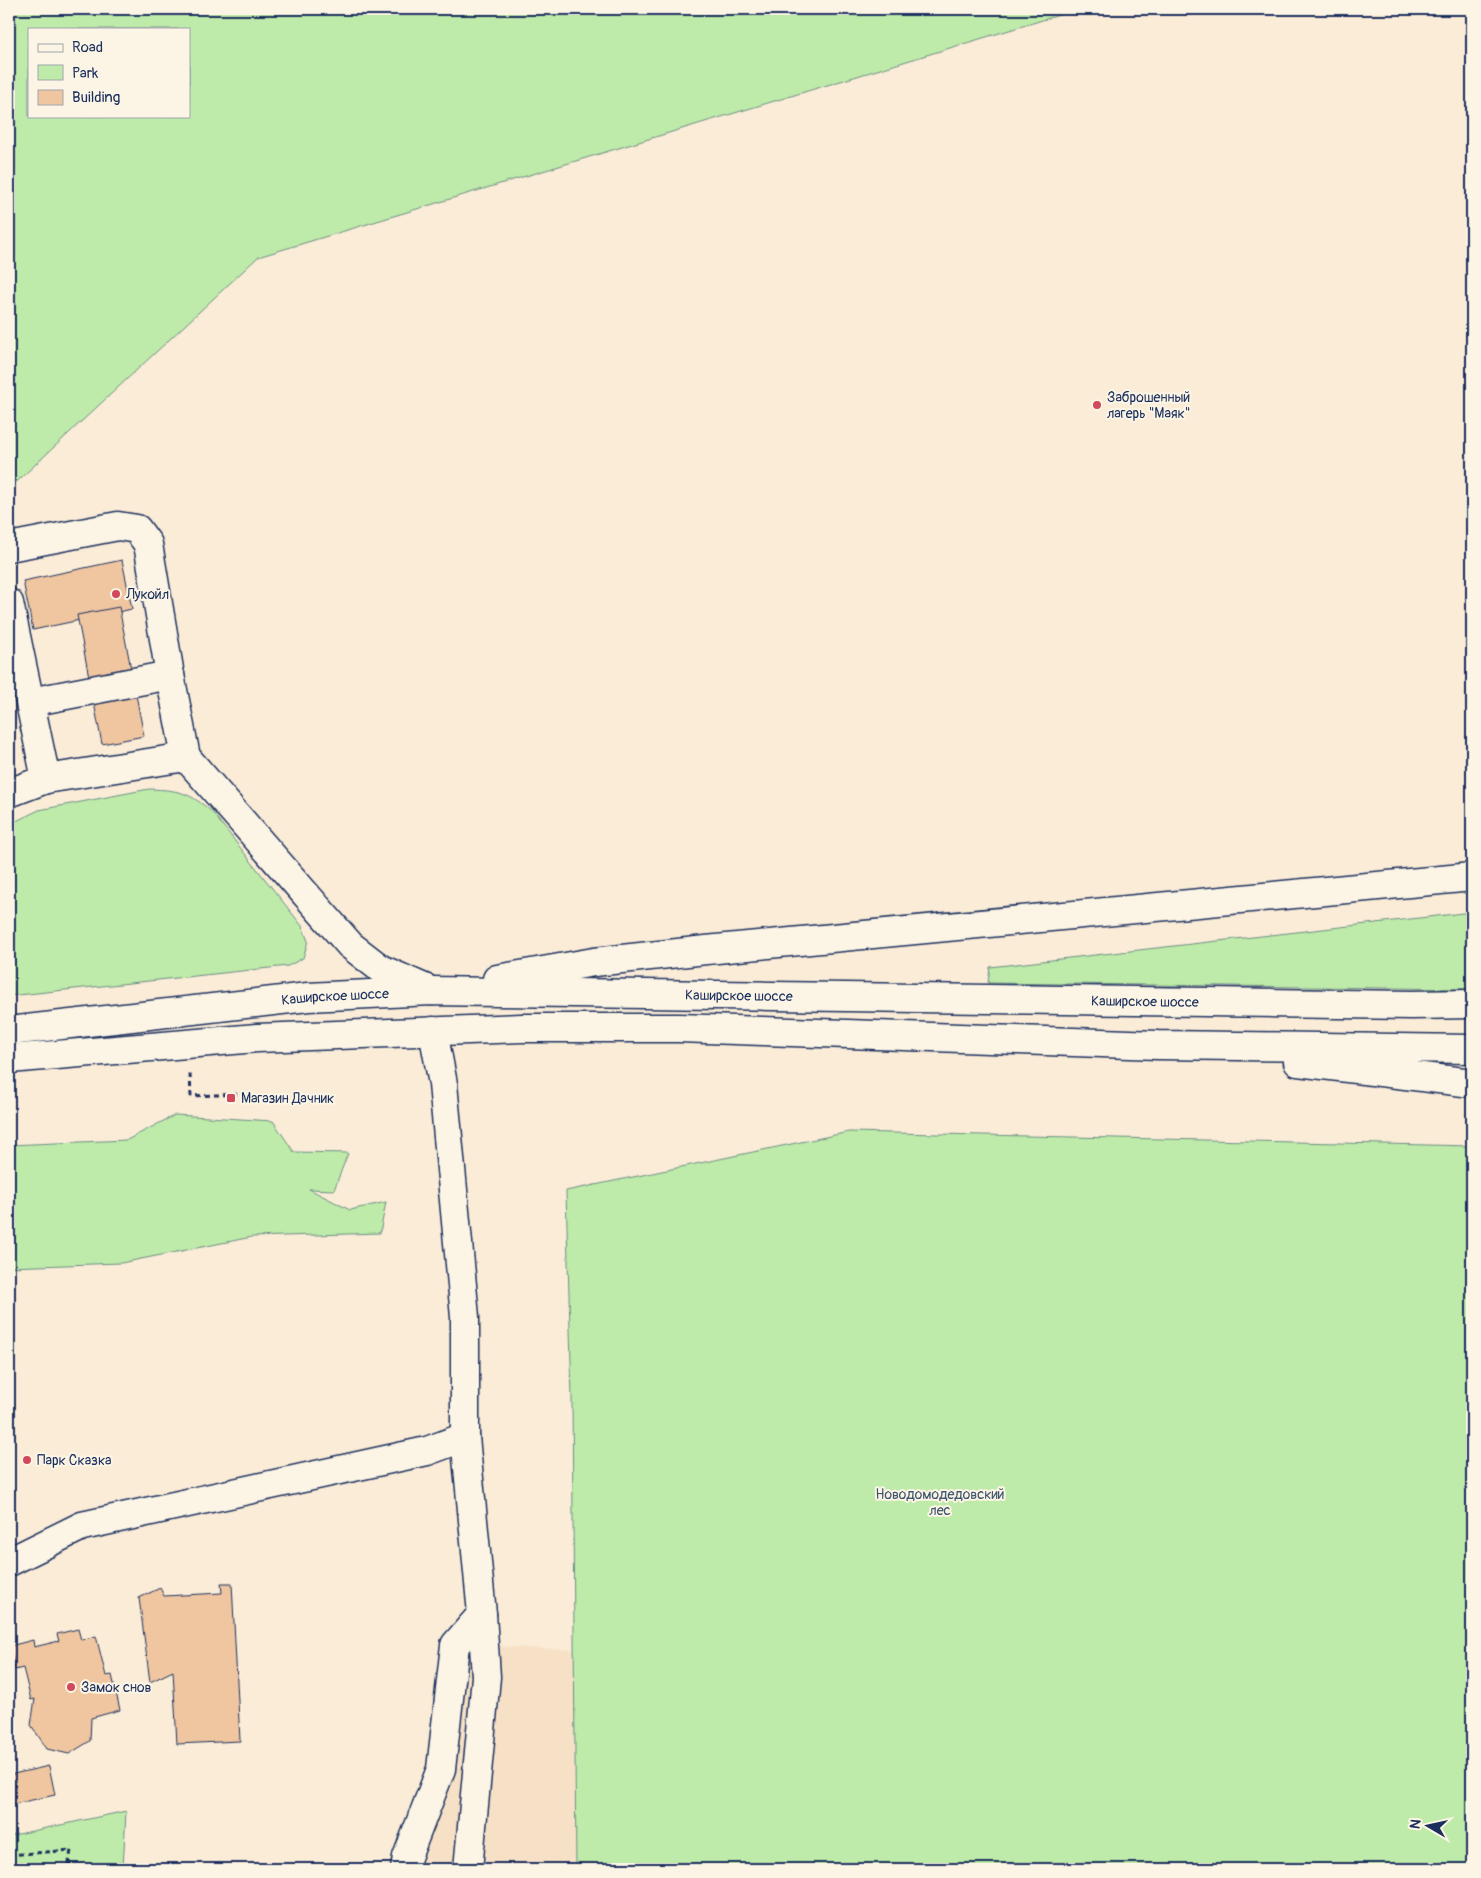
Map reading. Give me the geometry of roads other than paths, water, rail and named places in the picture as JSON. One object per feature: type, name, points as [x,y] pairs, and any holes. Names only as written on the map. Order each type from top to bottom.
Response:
[{"type":"main road","points":[[9,547],[118,526],[137,529],[148,544],[186,757],[350,944],[381,969],[431,991],[594,962],[1472,877]]},
{"type":"main road","points":[[9,603],[46,779]]},
{"type":"main road","points":[[30,702],[170,675]]},
{"type":"main road","points":[[9,793],[46,779],[186,757]]},
{"type":"main road","name":"Каширское шоссе","points":[[9,1031],[308,997],[431,991],[1412,1005],[1472,1004]]},
{"type":"main road","points":[[9,1060],[257,1038],[522,1028],[678,1028],[1158,1045],[1472,1049]]},
{"type":"main road","points":[[433,1031],[443,1084],[465,1317],[465,1437],[482,1614],[486,1677],[468,1869]]},
{"type":"main road","points":[[1158,1045],[1472,1083]]},
{"type":"main road","points":[[9,1562],[82,1526],[427,1451],[465,1437]]},
{"type":"main road","points":[[405,1869],[441,1769],[455,1645],[482,1614]]},
{"type":"place","name":"Заброшенный лагерь \"Маяк\"","points":[[1097,405]]},
{"type":"place","name":"Лукойл","points":[[116,594]]},
{"type":"place","name":"Магазин Дачник","points":[[231,1098]]},
{"type":"place","name":"Парк Сказка","points":[[27,1460]]},
{"type":"place","name":"Замок снов","points":[[71,1687]]},
{"type":"park label","name":"Новодомодедовский лес","points":[[940,1502]]}]
